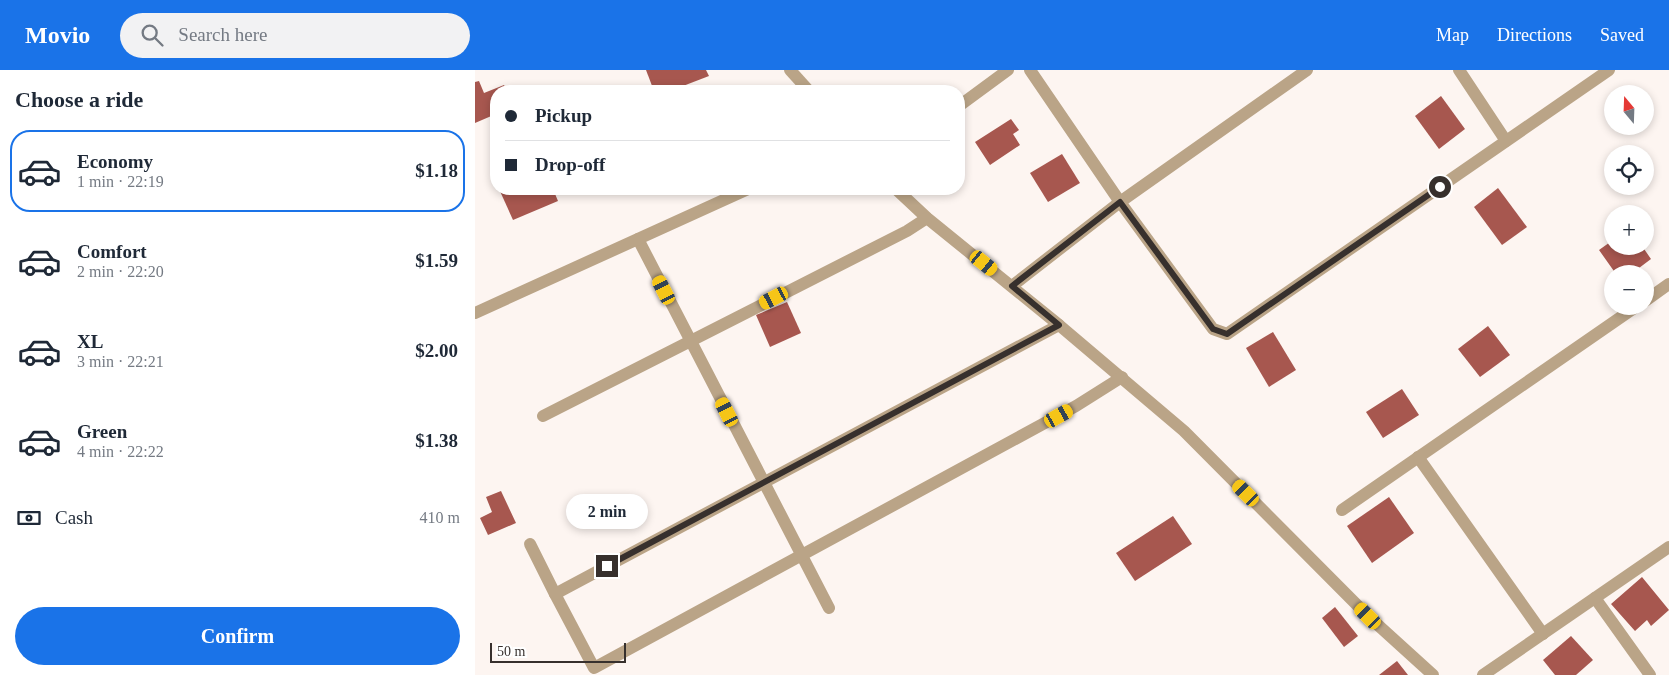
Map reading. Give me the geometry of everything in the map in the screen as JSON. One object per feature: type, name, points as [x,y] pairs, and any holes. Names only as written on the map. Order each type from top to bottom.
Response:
[{"type":"street","points":[[790,70],[804,85]]},
{"type":"street","points":[[965,102],[1008,70]]},
{"type":"street","points":[[1031,70],[1120,202],[1213,329],[1227,334],[1609,70]]},
{"type":"street","points":[[1012,286],[1120,202],[1307,70]]},
{"type":"street","points":[[1459,70],[1506,142]]},
{"type":"street","points":[[475,313],[734,195]]},
{"type":"street","points":[[902,195],[927,218],[1012,286],[1185,431],[1368,616],[1433,675]]},
{"type":"street","points":[[543,416],[907,231],[927,218]]},
{"type":"street","points":[[637,239],[829,608]]},
{"type":"street","points":[[1654,295],[1669,284]]},
{"type":"street","points":[[1342,510],[1624,315]]},
{"type":"street","points":[[555,594],[1059,325]]},
{"type":"street","points":[[530,544],[596,672],[801,555],[1076,406],[1122,377]]},
{"type":"street","points":[[1418,457],[1543,634]]},
{"type":"street","points":[[1483,675],[1669,547]]},
{"type":"street","points":[[1595,598],[1650,675]]},
{"type":"building","points":[[646,70],[706,70],[709,76],[686,85],[652,85]]},
{"type":"building","points":[[479,81],[484,93],[490,91],[490,117],[475,123],[475,82]]},
{"type":"building","points":[[1441,96],[1465,129],[1439,149],[1415,116]]},
{"type":"building","points":[[1011,119],[1019,130],[1013,134],[1020,145],[990,165],[975,142]]},
{"type":"building","points":[[1062,154],[1080,183],[1048,202],[1030,173]]},
{"type":"building","points":[[1498,188],[1527,227],[1502,245],[1474,207]]},
{"type":"building","points":[[502,195],[556,195],[558,201],[513,220]]},
{"type":"building","points":[[1604,246],[1604,255],[1648,255],[1651,259],[1643,265],[1610,265],[1599,250]]},
{"type":"building","points":[[787,302],[801,333],[770,347],[756,315]]},
{"type":"building","points":[[1488,326],[1510,355],[1480,377],[1458,349]]},
{"type":"building","points":[[1273,332],[1296,370],[1269,387],[1246,348]]},
{"type":"building","points":[[1402,389],[1419,415],[1383,438],[1366,412]]},
{"type":"building","points":[[501,491],[516,523],[488,535],[480,518],[492,512],[486,497]]},
{"type":"building","points":[[1389,497],[1414,533],[1372,563],[1347,526]]},
{"type":"building","points":[[1173,516],[1192,544],[1135,581],[1116,553]]},
{"type":"building","points":[[1642,577],[1669,610],[1651,626],[1647,620],[1635,631],[1611,604]]},
{"type":"building","points":[[1335,607],[1358,636],[1344,647],[1322,618]]},
{"type":"building","points":[[1571,636],[1593,660],[1576,675],[1555,675],[1543,660]]},
{"type":"building","points":[[1397,661],[1408,675],[1379,675]]},
{"type":"route","points":[[607,566],[1059,325],[1012,286],[1120,202],[1213,329],[1227,334],[1440,187]]}]
